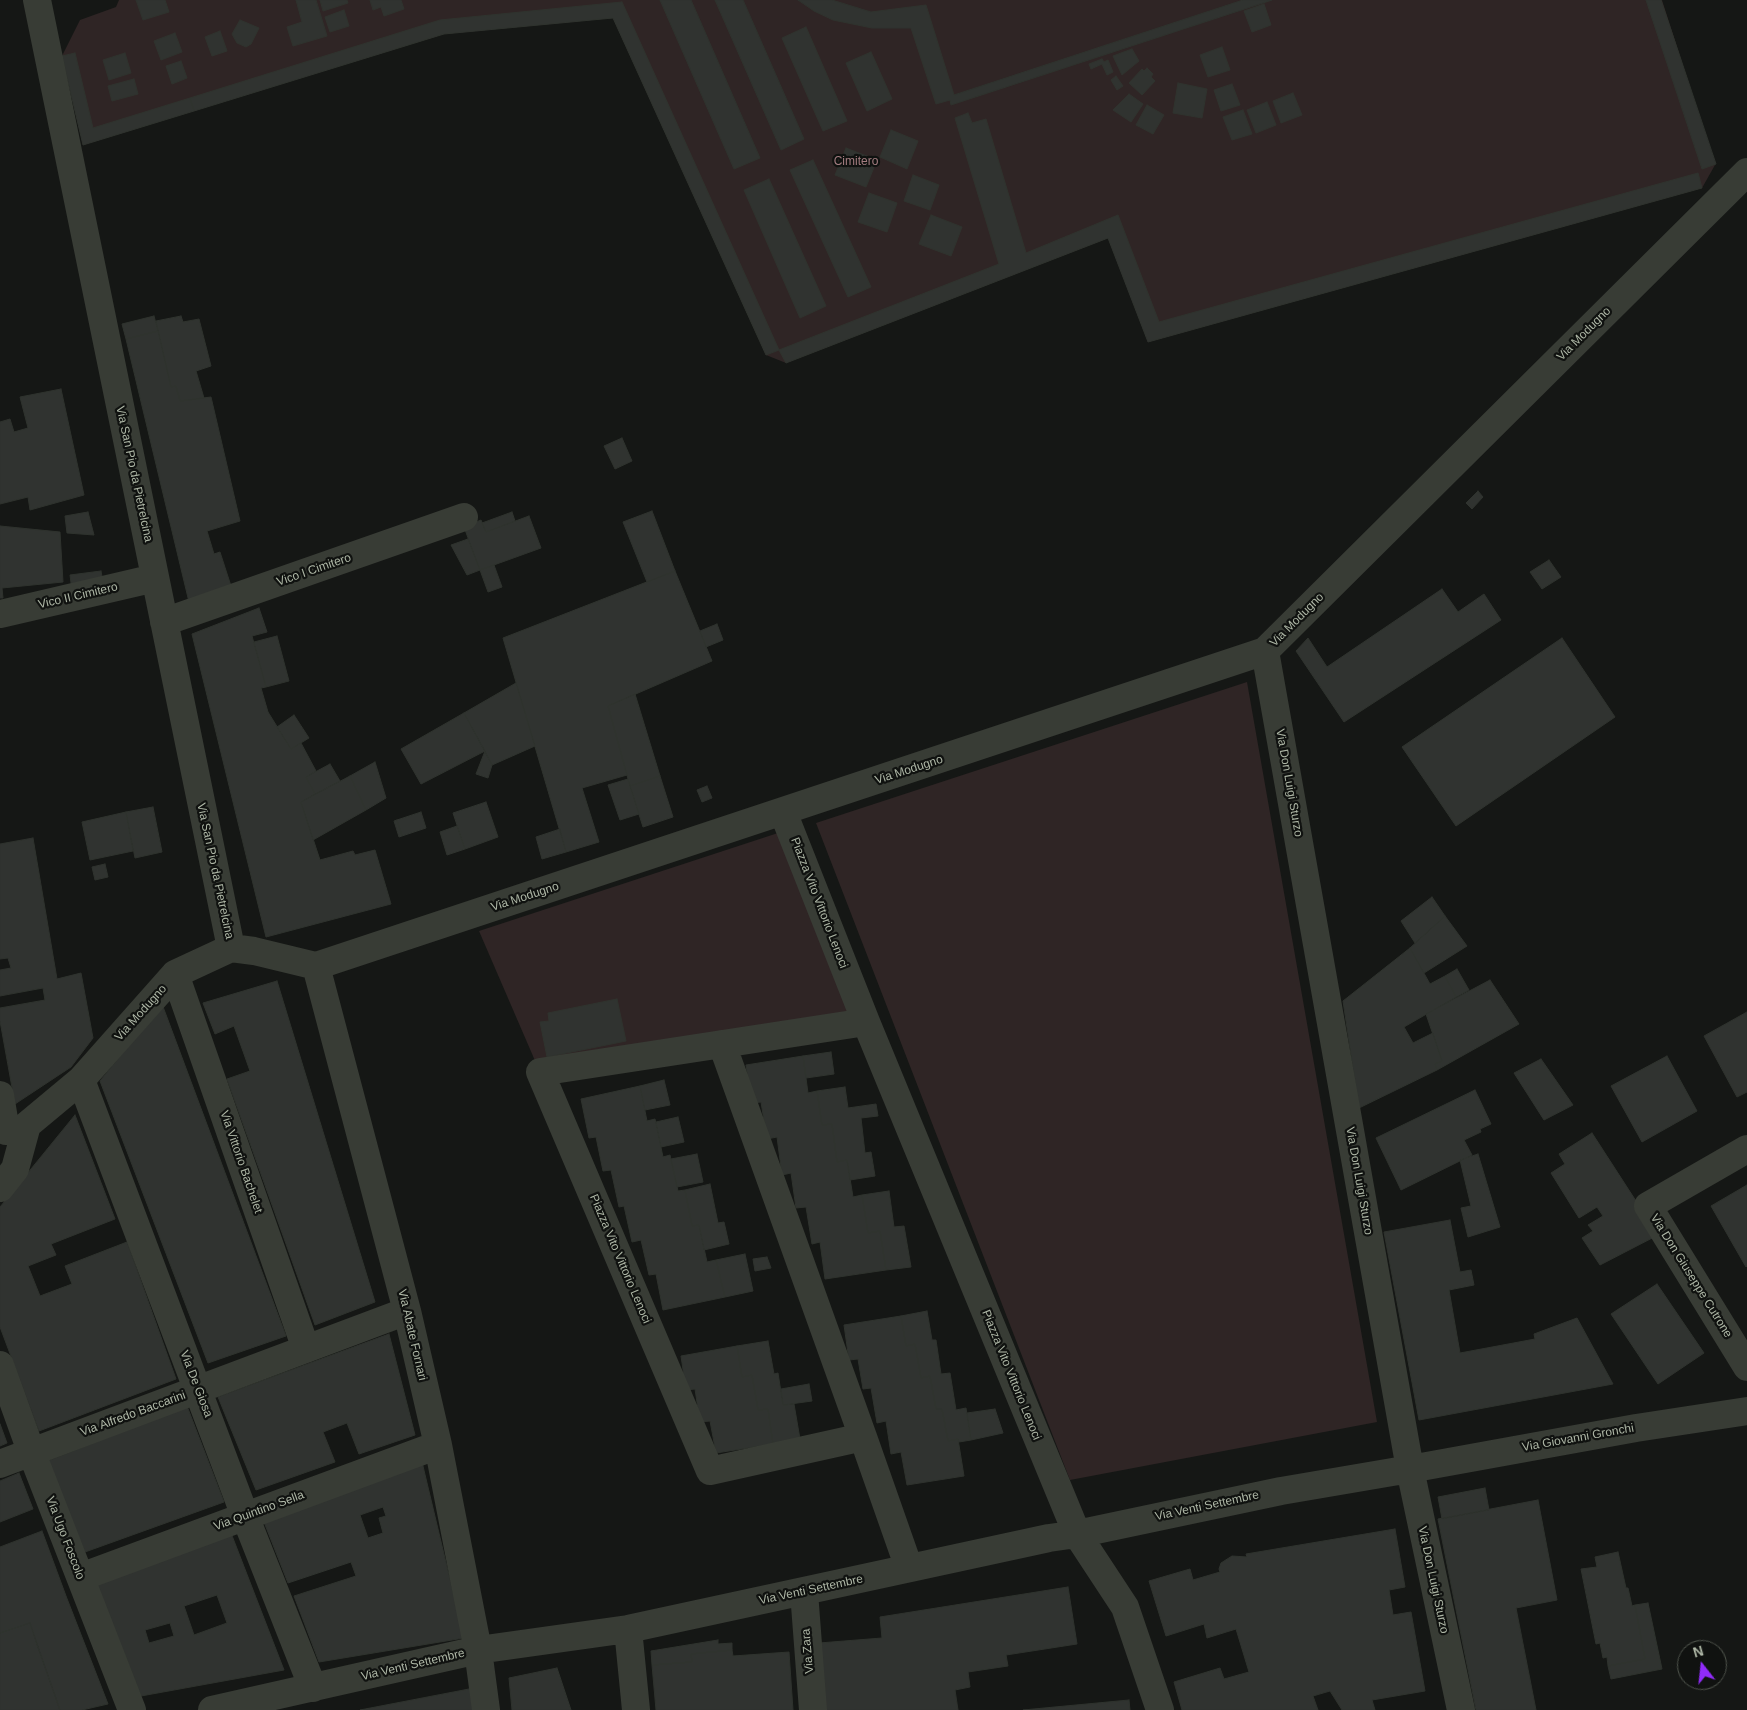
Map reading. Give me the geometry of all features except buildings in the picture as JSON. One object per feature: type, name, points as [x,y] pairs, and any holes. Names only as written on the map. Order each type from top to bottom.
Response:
[{"type":"street","name":"Via San Pio da Pietrelcina","points":[[36,0],[231,948]]},
{"type":"street","name":"Via Modugno","points":[[316,966],[1266,651],[1747,172]]},
{"type":"street","name":"Vico I Cimitero","points":[[164,622],[464,517]]},
{"type":"street","name":"Vico II Cimitero","points":[[0,614],[155,578]]},
{"type":"street","name":"Via Don Luigi Sturzo","points":[[1266,651],[1410,1469],[1461,1710]]},
{"type":"street","name":"Piazza Vito Vittorio Lenoci","points":[[784,812],[866,1022],[1077,1534],[1125,1607],[1160,1710]]},
{"type":"street","name":"Via Modugno","points":[[11,1130],[81,1080],[175,974],[231,948]]},
{"type":"street","points":[[231,948],[254,951],[316,966]]},
{"type":"street","name":"Via Abate Fornari","points":[[316,966],[407,1311],[438,1445],[478,1650],[486,1710]]},
{"type":"street","name":"Via Vittorio Bachelet","points":[[175,974],[306,1349]]},
{"type":"street","name":"Piazza Vito Vittorio Lenoci","points":[[864,1438],[710,1472],[540,1072],[866,1022]]},
{"type":"street","points":[[722,1044],[909,1568]]},
{"type":"street","name":"Via De Giosa","points":[[81,1080],[313,1688]]},
{"type":"street","points":[[0,1095],[11,1130],[14,1169],[0,1188]]},
{"type":"street","name":"Via Don Giuseppe Cutrone","points":[[1747,1148],[1648,1206],[1747,1367]]},
{"type":"street","name":"Via Alfredo Baccarini","points":[[0,1464],[407,1311]]},
{"type":"street","name":"Via Ugo Foscolo","points":[[0,1365],[31,1451],[132,1710]]},
{"type":"street","name":"Via Giovanni Gronchi","points":[[1410,1469],[1636,1428],[1747,1411]]},
{"type":"street","name":"Via Quintino Sella","points":[[80,1577],[438,1445]]},
{"type":"street","name":"Via Venti Settembre","points":[[212,1710],[478,1650],[628,1629],[1049,1538],[1077,1534],[1281,1491],[1410,1469]]},
{"type":"street","name":"Via Zara","points":[[804,1592],[813,1710]]},
{"type":"street","points":[[628,1629],[636,1710]]},
{"type":"green space","name":"Cimitero","points":[[119,0],[1662,0],[1715,165],[1702,188],[1148,342],[1108,238],[786,363],[766,355],[613,18],[444,34],[83,145],[62,56],[80,20],[116,7]]},
{"type":"green space","points":[[1247,682],[1377,1422],[1070,1480],[816,823]]},
{"type":"green space","points":[[778,833],[850,1014],[536,1063],[479,931]]}]
